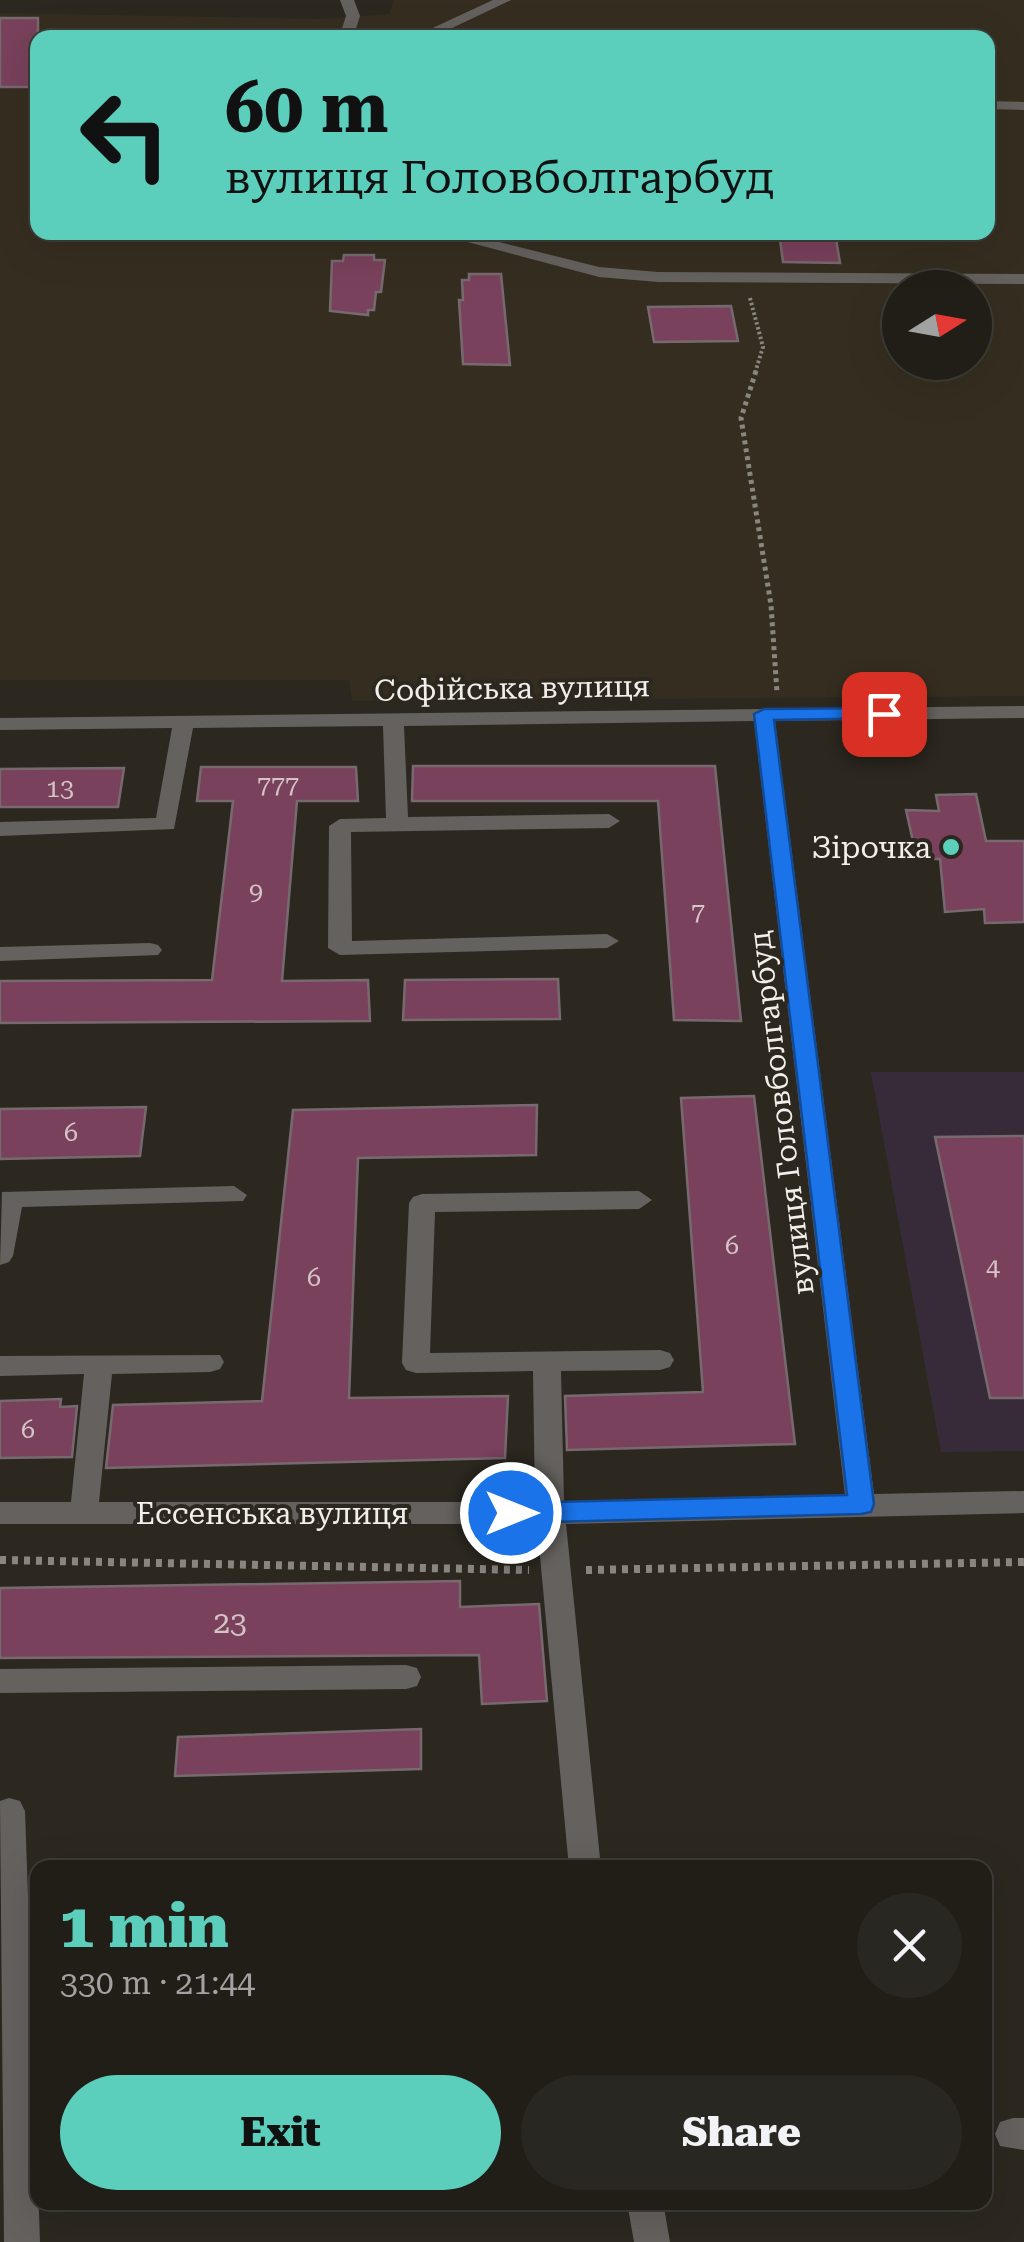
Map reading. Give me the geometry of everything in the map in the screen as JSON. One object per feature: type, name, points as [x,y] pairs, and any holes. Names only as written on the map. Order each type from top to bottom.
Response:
[{"type":"street","points":[[348,0],[354,16],[349,30]]},
{"type":"street","points":[[436,30],[504,0]]},
{"type":"street","points":[[995,105],[1024,106]]},
{"type":"street","points":[[470,240],[599,272],[1024,279]]},
{"type":"street","name":"Софійська вулиця","points":[[0,724],[183,724],[771,710],[1024,712]]},
{"type":"street","name":"вулиця Головболгарбуд","points":[[771,710],[861,1504]]},
{"type":"street","points":[[394,719],[397,824]]},
{"type":"street","points":[[0,829],[166,824],[183,724]]},
{"type":"street","points":[[607,941],[340,948],[340,826],[609,822]]},
{"type":"street","points":[[0,954],[150,950]]},
{"type":"street","points":[[0,1256],[11,1198],[234,1195]]},
{"type":"street","points":[[640,1200],[422,1203],[416,1363],[660,1360]]},
{"type":"street","points":[[548,1361],[550,1513],[584,1860]]},
{"type":"street","points":[[0,1366],[210,1362]]},
{"type":"street","points":[[84,1512],[99,1364]]},
{"type":"street","name":"Ессенська вулиця","points":[[0,1513],[550,1513],[1024,1502]]},
{"type":"street","points":[[0,1680],[406,1678]]},
{"type":"street","points":[[9,1811],[22,2242]]},
{"type":"street","points":[[646,2210],[652,2242]]},
{"type":"path","points":[[744,277],[762,347],[740,418],[771,605],[771,710]]},
{"type":"path","points":[[0,1560],[555,1570],[1024,1562]]},
{"type":"shaded area","points":[[394,0],[1024,0],[1024,696],[352,701],[349,680],[0,680],[0,13],[322,19],[389,14]]},
{"type":"shaded area","points":[[871,1072],[1024,1072],[1024,1451],[941,1452]]},
{"type":"building","points":[[0,18],[38,18],[38,30],[30,30],[30,87],[0,87]]},
{"type":"building","points":[[780,240],[836,240],[840,263],[783,262]]},
{"type":"building","points":[[344,255],[374,255],[374,260],[385,260],[381,292],[376,292],[374,310],[368,310],[368,315],[330,311],[332,261],[343,261]]},
{"type":"building","points":[[469,274],[501,274],[510,365],[463,364],[459,300],[463,300],[462,280],[469,280]]},
{"type":"building","points":[[731,306],[738,341],[654,342],[648,307]]},
{"type":"building","points":[[413,766],[715,766],[741,1021],[674,1020],[658,801],[412,801]]},
{"type":"building","points":[[201,767],[356,767],[358,801],[297,801],[282,981],[368,980],[370,1021],[0,1023],[0,981],[212,980],[233,801],[197,801]]},
{"type":"building","points":[[124,768],[118,807],[0,807],[0,769]]},
{"type":"building","name":"Зірочка","points":[[976,794],[986,841],[1024,841],[1024,922],[985,923],[984,909],[945,912],[940,859],[917,859],[906,810],[939,811],[936,795]]},
{"type":"building","points":[[558,979],[560,1019],[403,1020],[405,980]]},
{"type":"building","points":[[754,1096],[795,1444],[567,1450],[565,1396],[703,1392],[681,1098]]},
{"type":"building","points":[[537,1105],[536,1155],[358,1158],[349,1398],[508,1396],[505,1458],[106,1468],[113,1405],[262,1401],[293,1110]]},
{"type":"building","points":[[146,1107],[140,1156],[0,1159],[0,1109]]},
{"type":"building","points":[[1024,1136],[1024,1398],[990,1398],[935,1137]]},
{"type":"building","points":[[61,1399],[60,1407],[77,1406],[72,1457],[0,1458],[0,1401]]},
{"type":"building","points":[[460,1581],[460,1607],[539,1604],[547,1701],[482,1704],[479,1655],[0,1658],[0,1588]]},
{"type":"building","points":[[421,1729],[421,1769],[175,1776],[178,1737]]},
{"type":"place","name":"Зірочка","points":[[951,847]]},
{"type":"route","points":[[511,1513],[861,1504],[764,714],[884,714]]}]
